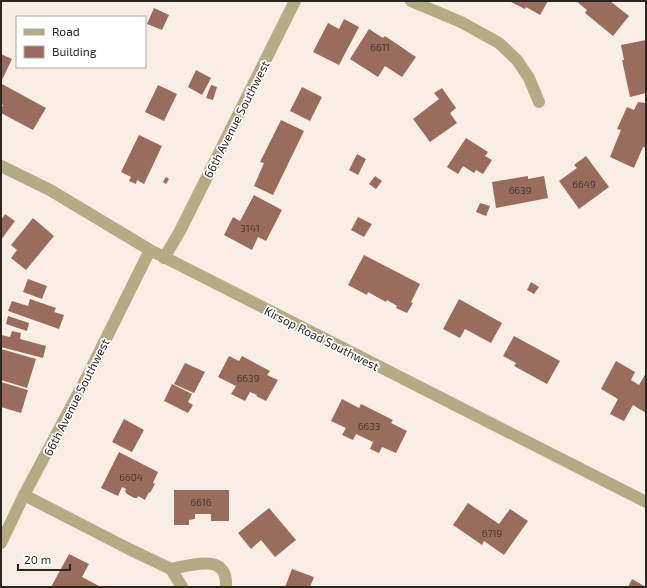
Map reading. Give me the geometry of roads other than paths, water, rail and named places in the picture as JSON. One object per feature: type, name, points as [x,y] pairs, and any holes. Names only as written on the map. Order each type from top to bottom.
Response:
[{"type":"street","name":"66th Avenue Southwest","points":[[164,258],[183,225],[296,1]]},
{"type":"street","points":[[411,1],[461,22],[499,43],[517,60],[530,78],[539,102]]},
{"type":"street","name":"Kirsop Road Southwest","points":[[1,166],[50,190],[164,258],[646,502]]},
{"type":"street","name":"66th Avenue Southwest","points":[[1,542],[150,250]]},
{"type":"street","points":[[24,495],[171,569],[182,587]]},
{"type":"street","points":[[171,569],[204,563],[214,564],[221,569],[226,577],[226,587]]}]
